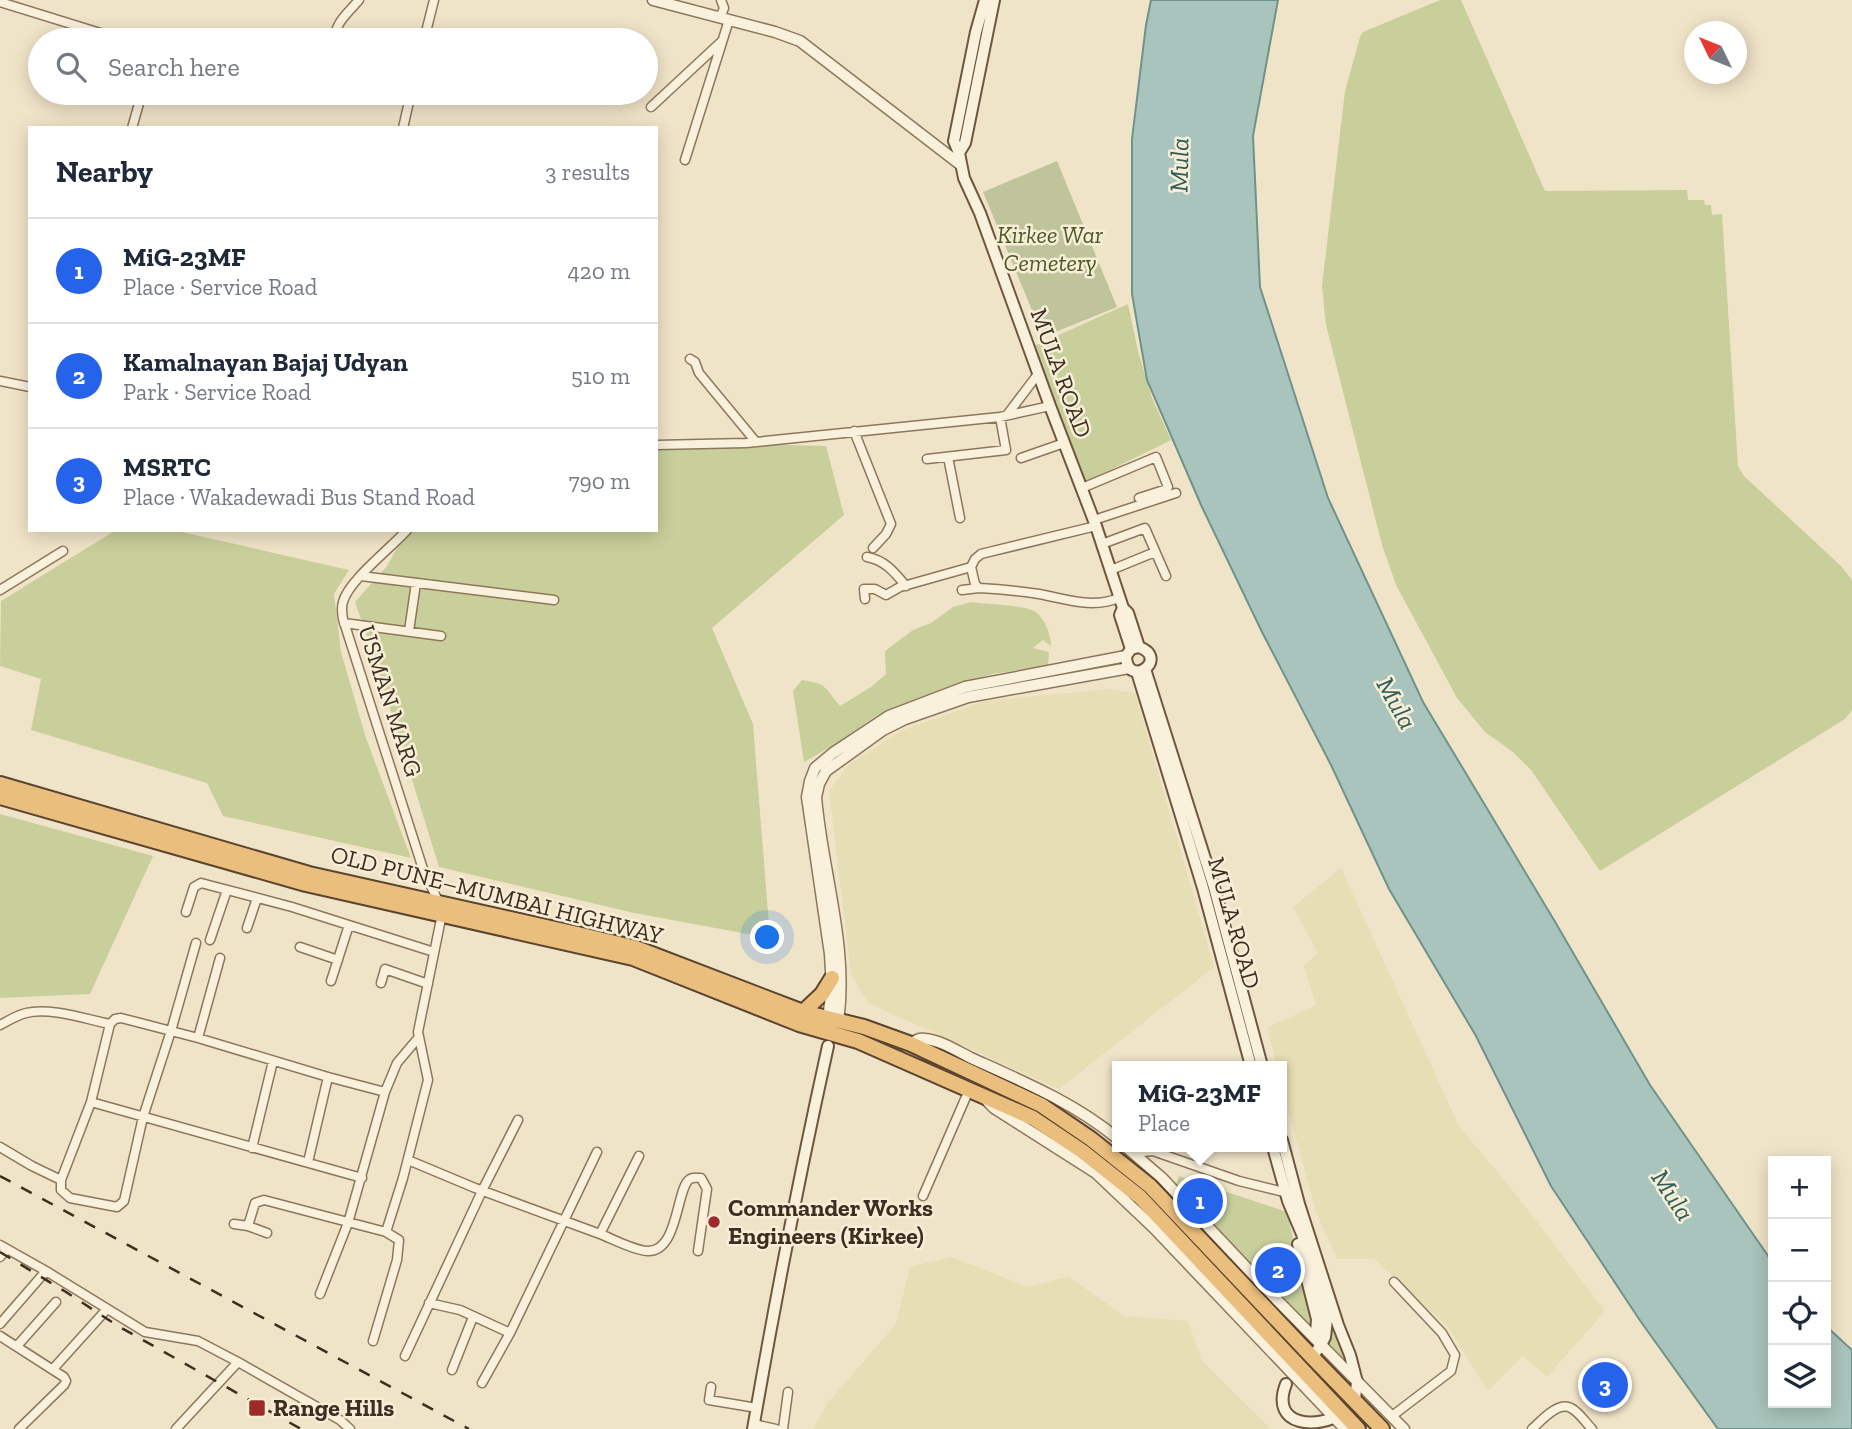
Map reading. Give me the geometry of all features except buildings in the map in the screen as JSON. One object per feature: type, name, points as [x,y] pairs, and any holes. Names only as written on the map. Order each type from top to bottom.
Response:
[{"type":"highway","name":"OLD PUNE–MUMBAI HIGHWAY","points":[[0,785],[309,874],[633,958],[799,1024],[831,1031],[858,1041],[1033,1118],[1082,1151],[1140,1197],[1339,1416],[1358,1429]]},
{"type":"highway","name":"OLD PUNE–MUMBAI HIGHWAY","points":[[0,797],[306,884],[636,948],[803,1012],[831,1031],[863,1027],[911,1044],[1041,1105],[1091,1139],[1150,1186],[1316,1351],[1382,1429]]},
{"type":"highway","points":[[803,1012],[822,995],[832,978]]},
{"type":"main road","points":[[960,159],[965,143],[985,0]]},
{"type":"main road","points":[[977,53],[994,0]]},
{"type":"main road","name":"MULA ROAD","points":[[960,159],[964,178],[980,213],[1049,406],[1096,523],[1121,603],[1128,613],[1132,651],[1127,665],[1137,670],[1148,666],[1150,658],[1147,650],[1132,651]]},
{"type":"main road","points":[[1137,670],[1214,887],[1261,1061]]},
{"type":"main road","name":"MULA ROAD","points":[[1137,670],[1203,888],[1250,1061]]},
{"type":"main road","points":[[754,1426],[809,1132],[831,1031]]},
{"type":"main road","points":[[1274,1152],[1317,1319],[1317,1333]]},
{"type":"main road","points":[[1285,1152],[1357,1382],[1355,1399]]},
{"type":"main road","points":[[1291,1211],[1302,1234],[1327,1319],[1327,1330],[1316,1351]]},
{"type":"main road","points":[[1286,1384],[1282,1408],[1292,1420],[1305,1425],[1339,1416]]},
{"type":"street","points":[[337,28],[359,0]]},
{"type":"street","points":[[427,28],[433,0]]},
{"type":"street","points":[[653,0],[800,41],[960,159]]},
{"type":"street","points":[[685,160],[723,40],[725,19],[721,0]]},
{"type":"street","points":[[0,2],[84,28]]},
{"type":"street","points":[[658,100],[723,40]]},
{"type":"street","points":[[133,126],[139,105]]},
{"type":"street","points":[[403,126],[408,105]]},
{"type":"street","points":[[690,359],[756,442]]},
{"type":"street","points":[[926,459],[1006,450],[1003,416],[1038,374]]},
{"type":"street","points":[[0,381],[28,387]]},
{"type":"street","points":[[658,444],[756,442],[1003,416],[1049,406]]},
{"type":"street","points":[[854,431],[891,524],[873,548]]},
{"type":"street","points":[[1021,458],[1064,443]]},
{"type":"street","points":[[948,457],[960,518]]},
{"type":"street","points":[[1082,488],[1156,457],[1168,487],[1139,498]]},
{"type":"street","points":[[979,588],[975,584],[971,567],[981,554],[1096,523],[1176,493]]},
{"type":"street","points":[[1102,544],[1145,528],[1166,576]]},
{"type":"street","name":"USMAN MARG","points":[[405,532],[345,594],[341,606],[344,623],[424,869],[440,909]]},
{"type":"street","points":[[0,590],[63,551]]},
{"type":"street","points":[[1111,570],[1155,552]]},
{"type":"street","points":[[867,557],[876,559],[892,570],[906,586]]},
{"type":"street","points":[[865,599],[864,589],[875,589],[886,595],[906,586],[971,567]]},
{"type":"street","points":[[361,576],[554,600]]},
{"type":"street","points":[[409,631],[416,583]]},
{"type":"street","points":[[962,590],[979,588],[1039,594],[1088,604],[1121,603]]},
{"type":"street","points":[[344,623],[441,636]]},
{"type":"street","points":[[831,1031],[832,978],[807,797],[815,768],[889,716],[951,692],[1132,651]]},
{"type":"street","points":[[831,1031],[842,988],[816,797],[823,774],[893,724],[968,696],[1137,670]]},
{"type":"street","points":[[186,912],[194,887],[198,883],[257,898],[434,952]]},
{"type":"street","points":[[210,940],[227,890]]},
{"type":"street","points":[[247,928],[257,898]]},
{"type":"street","points":[[386,1232],[428,1080],[418,1032],[440,909]]},
{"type":"street","points":[[331,981],[349,925]]},
{"type":"street","points":[[196,943],[171,1031],[143,1117],[124,1201],[117,1207],[70,1198],[61,1190],[61,1180],[91,1102],[110,1024],[115,1019],[121,1018],[171,1031],[198,1038],[385,1092]]},
{"type":"street","points":[[300,947],[338,960]]},
{"type":"street","points":[[198,1038],[220,958]]},
{"type":"street","points":[[381,984],[385,969],[428,984]]},
{"type":"street","points":[[0,1025],[22,1014],[41,1012],[110,1024]]},
{"type":"street","points":[[320,1294],[348,1223],[385,1092],[397,1063],[419,1037]]},
{"type":"street","points":[[911,1044],[917,1039],[930,1040],[987,1065],[1057,1098],[1112,1134]]},
{"type":"street","points":[[252,1148],[273,1061]]},
{"type":"street","points":[[307,1162],[328,1077]]},
{"type":"street","points":[[923,1196],[975,1092]]},
{"type":"street","points":[[91,1102],[362,1178]]},
{"type":"street","points":[[405,1356],[518,1120]]},
{"type":"street","points":[[0,1147],[61,1180]]},
{"type":"street","points":[[482,1383],[510,1333],[597,1152]]},
{"type":"street","points":[[1132,1152],[1162,1178],[1316,1351],[1357,1382],[1404,1429]]},
{"type":"street","points":[[1156,1152],[1239,1181],[1297,1196]]},
{"type":"street","points":[[600,1234],[639,1156]]},
{"type":"street","points":[[408,1160],[482,1191],[648,1251],[658,1249],[668,1238],[689,1179],[701,1178],[707,1189],[698,1251]]},
{"type":"street","points":[[248,1226],[255,1203],[264,1200],[386,1232],[399,1240],[397,1260],[373,1341]]},
{"type":"street","points":[[234,1224],[267,1233]]},
{"type":"street","points":[[0,1257],[4,1247],[145,1332],[198,1341],[340,1420],[350,1429]]},
{"type":"street","points":[[0,1324],[46,1271]]},
{"type":"street","points":[[1392,1416],[1451,1371],[1455,1355],[1434,1324],[1394,1282]]},
{"type":"street","points":[[17,1346],[56,1302]]},
{"type":"street","points":[[429,1303],[460,1310],[510,1333]]},
{"type":"street","points":[[52,1369],[107,1309]]},
{"type":"street","points":[[452,1370],[473,1317]]},
{"type":"street","points":[[0,1336],[64,1377],[66,1381],[19,1429]]},
{"type":"street","points":[[176,1429],[238,1362]]},
{"type":"street","points":[[711,1387],[709,1400],[757,1408]]},
{"type":"street","points":[[783,1429],[788,1392]]},
{"type":"street","points":[[1532,1429],[1551,1412],[1564,1406],[1572,1408],[1592,1429]]},
{"type":"street","points":[[1339,1416],[1345,1429]]},
{"type":"street","points":[[754,1426],[776,1429]]},
{"type":"shaded area","points":[[1109,689],[1135,693],[1214,967],[1059,1089],[868,1003],[851,974],[829,791],[849,764],[903,730],[985,701]]},
{"type":"shaded area","points":[[1341,868],[1459,1126],[1510,1187],[1605,1311],[1547,1377],[1523,1356],[1488,1391],[1447,1326],[1374,1259],[1337,1259],[1316,1212],[1287,1105],[1287,1061],[1276,1061],[1267,1028],[1316,1005],[1304,966],[1318,953],[1293,907]]},
{"type":"shaded area","points":[[951,1257],[1029,1287],[1068,1276],[1124,1316],[1188,1321],[1202,1361],[1271,1429],[813,1429],[827,1404],[896,1324],[910,1267]]},
{"type":"green space","points":[[1440,0],[1461,0],[1545,191],[1687,190],[1688,200],[1704,200],[1705,205],[1711,205],[1712,215],[1722,214],[1738,466],[1744,476],[1841,566],[1852,580],[1852,710],[1845,719],[1600,871],[1531,770],[1513,752],[1485,732],[1457,698],[1396,585],[1382,545],[1326,325],[1322,286],[1345,91],[1360,37],[1363,32]]},
{"type":"green space","name":"Kirkee War Cemetery","points":[[1057,161],[1117,307],[1043,337],[983,192]]},
{"type":"green space","points":[[1128,304],[1152,398],[1171,440],[1084,483],[1034,346]]},
{"type":"green space","points":[[658,442],[826,446],[844,515],[712,628],[753,724],[770,938],[634,913],[439,867],[355,602],[387,566],[406,532],[658,532]]},
{"type":"green space","points":[[113,532],[182,532],[349,570],[334,594],[341,652],[366,738],[411,858],[223,816],[207,783],[31,730],[41,679],[0,666],[1,601]]},
{"type":"green space","points":[[971,602],[1022,607],[1038,614],[1046,626],[1051,646],[1043,640],[1033,648],[1049,652],[1048,666],[992,674],[876,716],[804,762],[793,691],[802,680],[825,687],[840,706],[871,687],[886,674],[885,651],[913,630],[931,623],[953,607]]},
{"type":"green space","points":[[0,814],[153,856],[90,994],[0,998]]},
{"type":"green space","points":[[1179,1176],[1287,1212],[1313,1328],[1175,1187]]},
{"type":"green space","points":[[1333,1328],[1348,1369],[1327,1347]]},
{"type":"water","name":"Mula","points":[[1151,0],[1278,0],[1253,136],[1260,287],[1328,498],[1423,702],[1650,1085],[1768,1256],[1768,1408],[1831,1408],[1831,1331],[1852,1350],[1852,1429],[1718,1429],[1641,1322],[1551,1186],[1476,1036],[1389,889],[1331,765],[1262,632],[1201,505],[1147,380],[1132,294],[1132,139]]},
{"type":"railway","points":[[0,1176],[469,1429]]},
{"type":"railway","points":[[0,1252],[118,1326],[301,1429]]},
{"type":"place","name":"MiG-23MF","points":[[1200,1201]]},
{"type":"place","name":"Commander Works Engineers (Kirkee)","points":[[714,1222]]},
{"type":"place","name":"Kamalnayan Bajaj Udyan","points":[[1278,1270]]},
{"type":"place","name":"MSRTC","points":[[1605,1385]]},
{"type":"place","name":"Range Hills","points":[[257,1408]]}]
